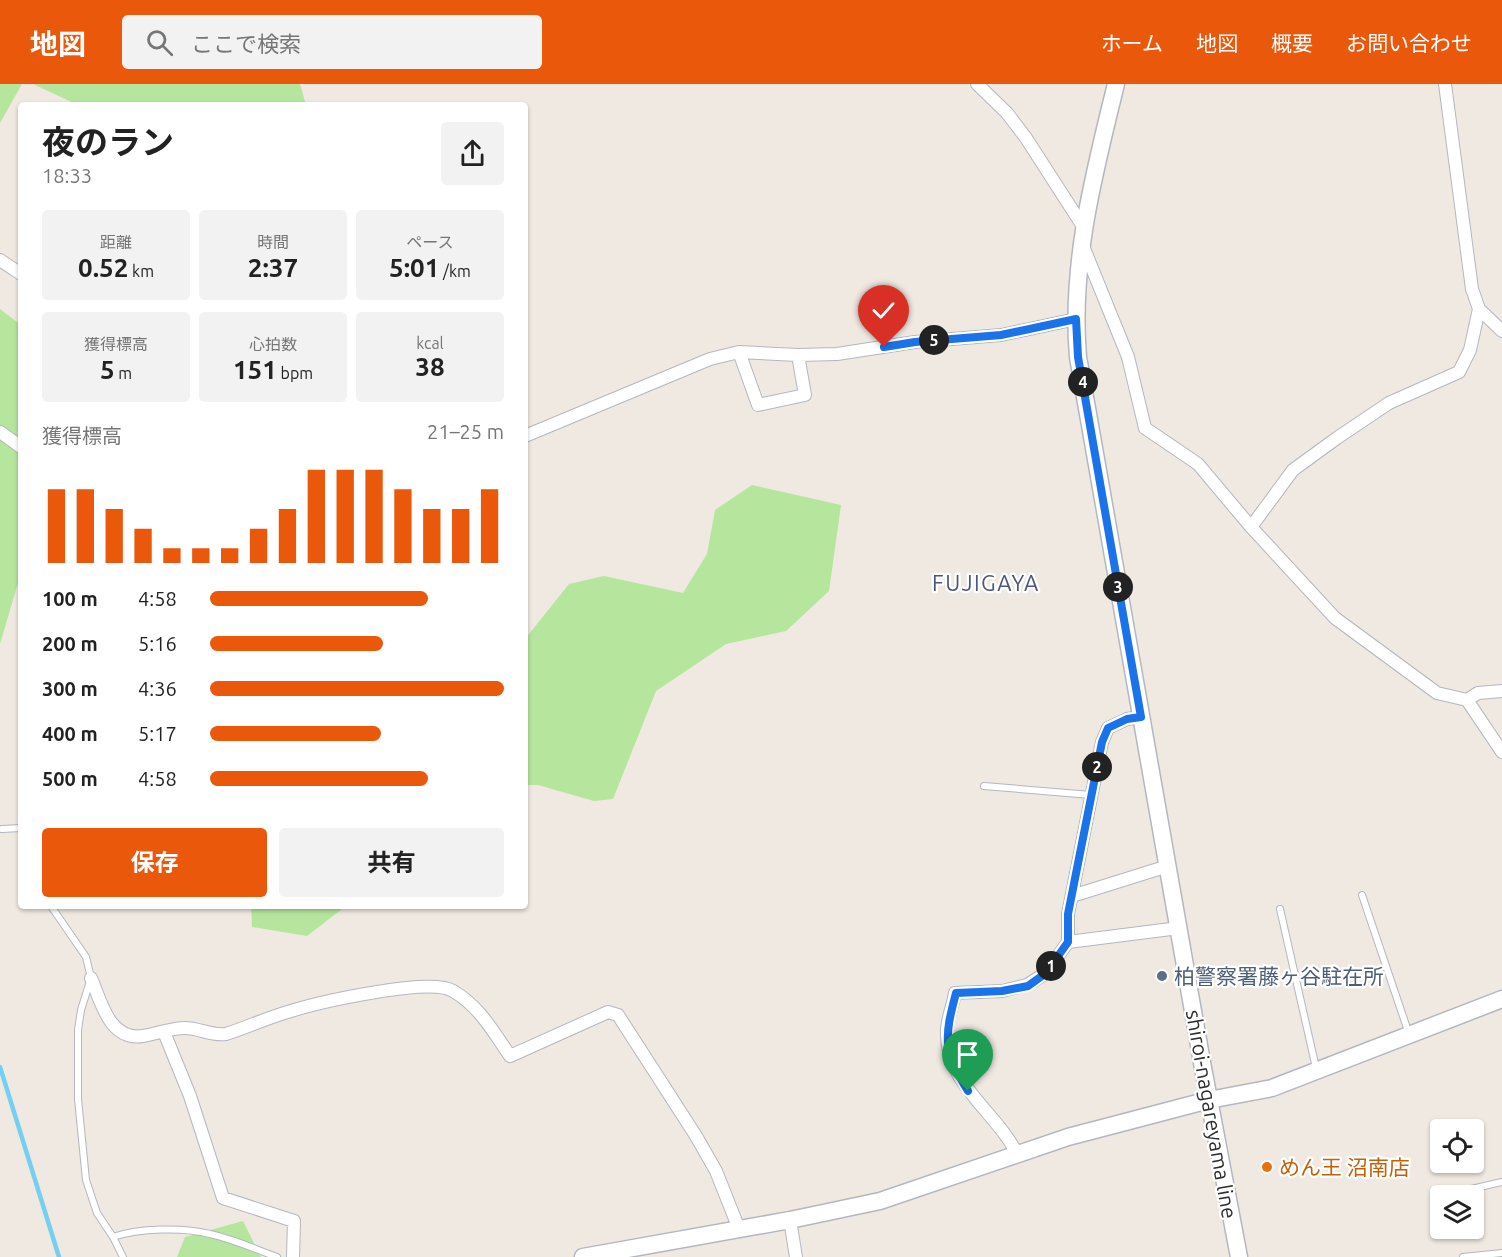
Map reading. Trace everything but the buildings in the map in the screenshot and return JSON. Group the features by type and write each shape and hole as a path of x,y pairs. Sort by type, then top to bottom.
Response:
{"main road":[{"name":"shiroi-nagareyama line","path":"1116,84 1095,169 1083,236 1076,319 1078,357 1209,1100 1239,1257"},
{"path":"583,1257 790,1220 880,1201 1068,1137 1209,1100 1272,1088 1502,999"}],"street":[{"path":"977,84 1007,113 1026,138 1083,236 1128,357 1145,428 1198,464 1251,527 1335,618 1437,693 1467,700 1502,752"},
{"path":"1445,84 1472,288 1479,309 1502,331"},
{"path":"0,260 18,272"},
{"path":"1251,527 1293,470 1389,403 1459,372 1470,350 1479,309"},
{"path":"528,435 710,359 739,352 837,354 915,342 1001,335 1076,319"},
{"path":"739,352 758,405 805,395 798,355"},
{"path":"0,432 18,445"},
{"path":"1467,700 1478,693 1502,691"},
{"path":"1017,1154 1011,1142 968,1091 954,1068 947,1028 953,1002 956,993 1002,991 1028,986 1046,973 1068,942 1068,914 1102,742 1108,728 1127,719 1141,717"},
{"path":"1072,896 1168,866"},
{"path":"1068,942 1179,928"},
{"path":"91,978 110,1023 121,1032 138,1036 185,1028 215,1036 328,1001 434,985 452,989 479,1010 510,1056 608,1012 618,1015 716,1171 739,1229"},
{"path":"164,1032 190,1096 223,1198 294,1221 293,1257"},
{"path":"790,1220 796,1257"}],"lane":[{"path":"984,786 1091,795"},
{"path":"2,829 18,828"},
{"path":"1362,895 1409,1035"},
{"path":"53,909 86,957 91,978 81,1010 78,1030 78,1099 86,1180 97,1213 123,1257"},
{"path":"1280,909 1317,1072"},
{"path":"1484,1186 1502,1182"},
{"path":"113,1237 128,1232 193,1231 211,1234 277,1257"},
{"path":"1463,1257 1502,1252"}],"green space":[{"path":"0,84 22,84 0,123"},
{"path":"33,84 300,84 305,102 72,102"},
{"path":"0,309 18,323 18,583 0,644"},
{"path":"752,485 841,505 829,591 786,631 726,644 656,691 613,799 594,801 538,785 528,785 528,635 569,584 604,576 683,593 707,554 715,510"},
{"path":"251,909 342,909 307,936 252,927"},
{"path":"243,1221 261,1257 177,1257 185,1237"}],"waterway":[{"path":"0,1067 59,1257"}],"place":[{"name":"柏警察署藤ヶ谷駐在所","path":"1162,976"},
{"name":"めん王 沼南店","path":"1267,1167"}],"district":[{"name":"FUJIGAYA","path":"986,582"}],"route":[{"path":"884,347 915,342 1001,335 1076,319 1078,357 1141,717 1127,719 1108,728 1102,742 1068,914 1068,942 1046,973 1028,986 1002,991 956,993 947,1028 948,1044 954,1068 968,1091"}]}
